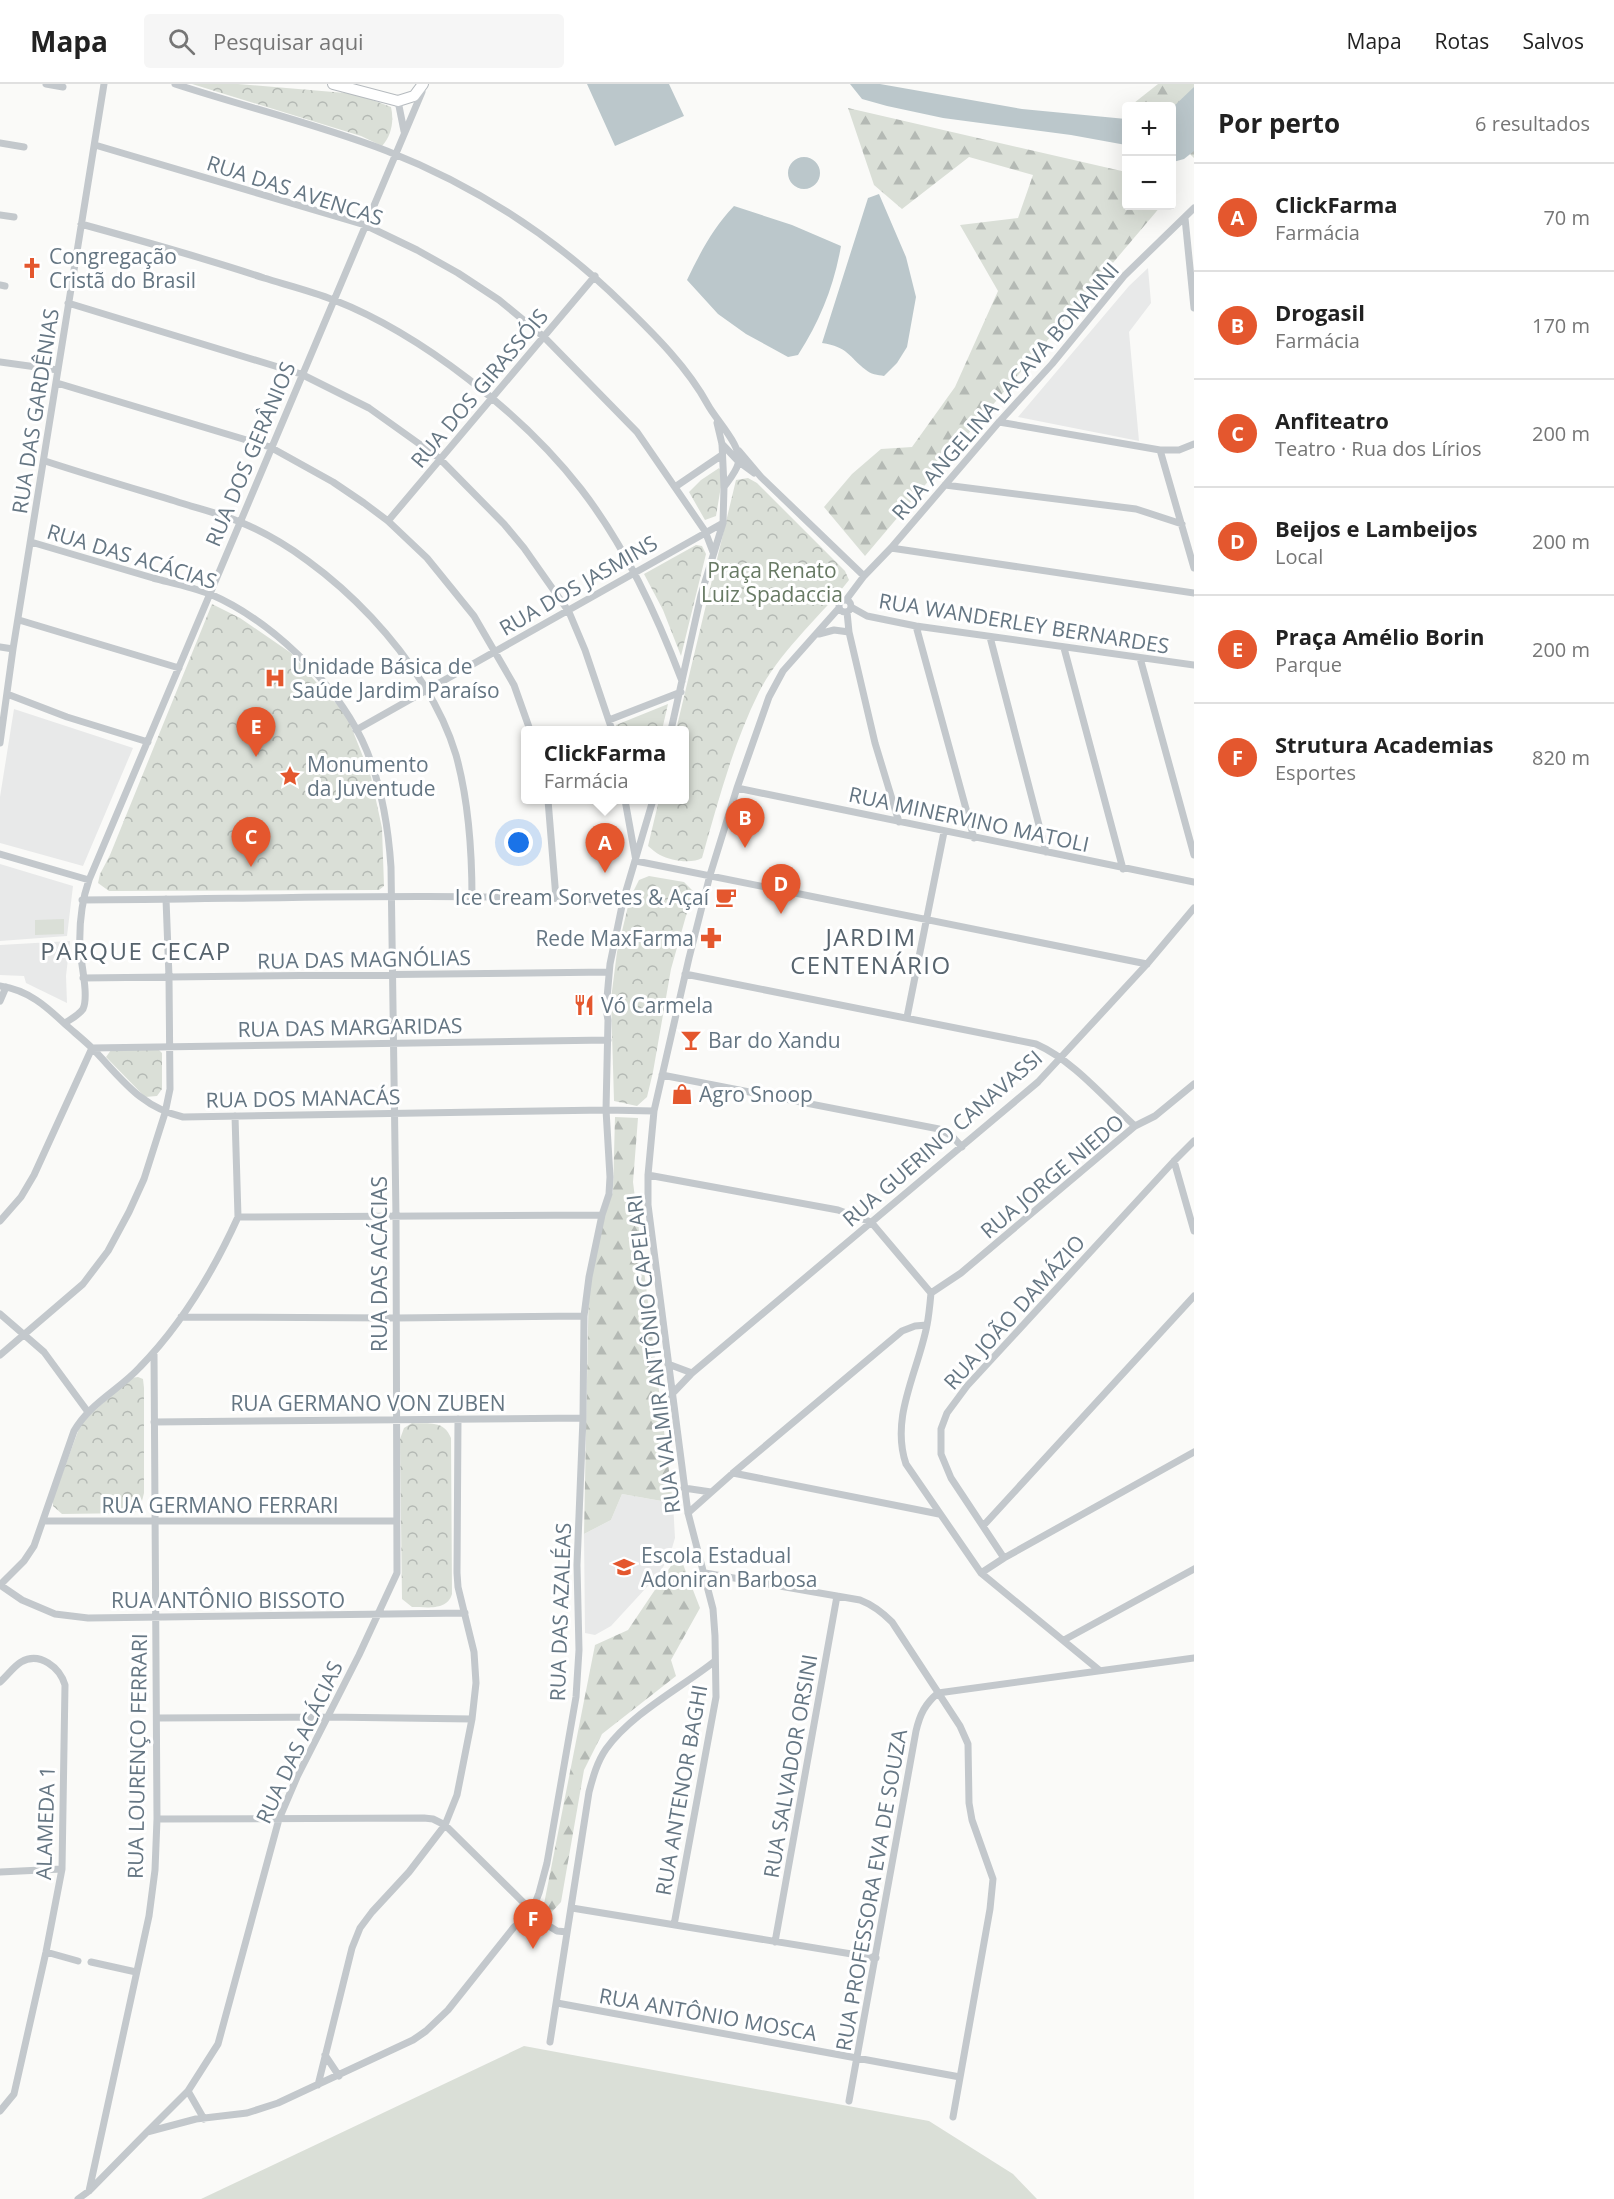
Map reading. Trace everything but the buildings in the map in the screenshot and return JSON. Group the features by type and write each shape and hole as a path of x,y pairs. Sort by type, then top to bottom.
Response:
{"main road":[{"path":"333,84 393,99 414,96 424,84"},
{"path":"378,84 393,99"}],"street":[{"path":"46,84 63,87"},
{"name":"RUA DAS GARDÊNIAS","path":"0,743 13,648 45,461 104,84"},
{"path":"175,84 324,129 396,155 453,180 518,218 595,276 642,323 697,384 717,420 761,477 864,576"},
{"name":"RUA DOS GERÂNIOS","path":"65,1023 83,1009 85,1001 80,948 82,900 89,880 424,84"},
{"name":"RUA DOS GERÂNIOS","path":"393,99 404,131"},
{"path":"0,143 24,147"},
{"name":"RUA DAS AVENCAS","path":"95,145 365,225 417,250 499,300 544,337 637,432 705,531 713,552"},
{"name":"RUA ANGELINA LACAVA BONANNI","path":"846,600 864,576 1052,364 1124,276 1194,208"},
{"path":"0,215 14,217"},
{"path":"1185,218 1194,308"},
{"path":"81,224 206,259 334,300 383,323 422,346 459,372 551,455 580,488 606,525 634,572 660,625 682,681"},
{"path":"1186,229 1194,225"},
{"name":"RUA DOS GIRASSÓIS","path":"388,521 595,276"},
{"path":"68,303 302,374 369,408 439,458 504,524 524,548 569,612 585,650 611,726"},
{"path":"0,362 58,370"},
{"path":"57,383 270,447 333,482 388,521 427,558 474,615 514,685 529,726"},
{"path":"672,726 701,595 723,523 723,455 717,420"},
{"path":"999,422 1160,450 1179,450 1194,444"},
{"path":"722,444 739,462 761,477"},
{"path":"724,487 739,462 738,450"},
{"path":"1160,450 1194,567"},
{"path":"675,487 723,455"},
{"path":"45,461 239,521 277,540 305,558 333,580 368,613 395,646 438,710 455,753 466,796 472,844 472,898"},
{"path":"945,485 1136,509 1182,524"},
{"name":"RUA DOS JASMINS","path":"356,730 569,612 705,531 723,523"},
{"name":"RUA DAS ACÁCIAS","path":"31,542 210,594 280,638 324,683 356,730 377,779 386,816 393,897 397,1574 297,1777 279,1819 218,2044 188,2091 147,2132"},
{"path":"891,548 1194,593"},
{"path":"846,600 849,602 849,632 875,742 899,822"},
{"name":"RUA VALMIR ANTÔNIO CAPELARI","path":"715,1661 712,1609 684,1488 648,1205 648,1175 654,1111 710,875 769,697 783,671 839,608 840,602 846,600"},
{"path":"839,608 841,611 849,610"},
{"name":"RUA WANDERLEY BERNARDES","path":"849,610 915,626 1194,665"},
{"path":"19,620 179,668"},
{"path":"915,626 974,838"},
{"path":"816,635 834,630 849,632"},
{"path":"990,637 1046,852"},
{"path":"0,646 13,648"},
{"path":"1064,648 1123,868"},
{"path":"1140,658 1194,855"},
{"path":"609,720 681,693"},
{"path":"7,694 68,717 148,742"},
{"name":"RUA MINERVINO MATOLI","path":"737,788 1194,882"},
{"path":"548,804 556,898"},
{"path":"626,804 636,861 1147,964"},
{"name":"RUA DAS AZALÉAS","path":"147,2132 188,2121 247,2113 278,2103 413,2040 448,2010 514,1927 532,1911 547,1863 576,1697 579,1650 577,1565 583,1418 584,1316 589,1277 602,1215 609,1194 610,1177 606,1110 608,1040 606,1009 609,972 623,901 652,804"},
{"path":"907,1017 944,832"},
{"path":"0,854 89,880"},
{"path":"82,900 393,897 556,898 623,901"},
{"path":"0,1355 83,1284 108,1251 144,1179 165,1113 170,1089 166,899"},
{"name":"RUA GUERINO CANAVASSI","path":"671,1395 692,1373 1038,1082 1147,964 1194,908"},
{"name":"RUA DAS MAGNÓLIAS","path":"83,978 609,972"},
{"path":"685,974 1036,1044 1060,1058 1135,1126"},
{"path":"0,1001 3,987"},
{"name":"RUA DOS MANACÁS","path":"3,987 33,996 46,1005 139,1097 165,1113 183,1117 654,1111"},
{"name":"RUA DAS MARGARIDAS","path":"92,1048 608,1040"},
{"path":"0,1221 21,1197 34,1175 92,1048"},
{"path":"662,1075 939,1129 952,1136 962,1147"},
{"name":"RUA JORGE NIEDO","path":"931,1293 961,1273 1135,1126 1155,1116 1194,1084"},
{"path":"0,1585 30,1554 74,1431 88,1412 139,1369 181,1317 207,1277 238,1217 235,1116"},
{"name":"RUA JOÃO DAMÁZIO","path":"1004,1558 951,1478 941,1454 941,1429 947,1413 967,1386 1194,1141"},
{"path":"1174,1161 1194,1231"},
{"path":"648,1175 838,1210 871,1222 931,1293 927,1325 900,1424 902,1452 906,1464 981,1573 1099,1670"},
{"path":"238,1217 602,1215"},
{"path":"983,1526 1194,1296"},
{"path":"0,1314 44,1352 88,1412"},
{"path":"181,1317 584,1316"},
{"path":"688,1513 902,1331 915,1326 927,1325"},
{"name":"RUA LOURENÇO FERRARI","path":"89,2191 149,1916 155,1870 157,1718 154,1352"},
{"path":"668,1364 692,1373"},
{"name":"RUA GERMANO VON ZUBEN","path":"154,1422 583,1418"},
{"path":"318,2085 352,1948 360,1928 416,1864 446,1825 457,1795 472,1719 476,1683 475,1662 457,1573 458,1419"},
{"path":"981,1573 1194,1452"},
{"path":"733,1473 939,1514"},
{"path":"684,1488 711,1492"},
{"name":"RUA GERMANO FERRARI","path":"43,1521 397,1521"},
{"path":"1064,1640 1194,1569"},
{"path":"705,1573 860,1600 882,1611 892,1622 960,1726 968,1744 969,1803 972,1820 993,1879 990,1909 953,2117"},
{"name":"RUA ANTÔNIO BISSOTO","path":"0,1585 22,1600 54,1614 88,1618 378,1616 465,1613"},
{"name":"RUA SALVADOR ORSINI","path":"775,1942 837,1596"},
{"path":"938,1693 1194,1658"},
{"name":"ALAMEDA 1","path":"0,1682 18,1664 29,1659 47,1662 62,1673 65,1685 62,1869 14,2094 0,2111"},
{"path":"550,2042 589,1792 601,1757 630,1724 715,1661"},
{"name":"RUA ANTENOR BAGHI","path":"674,1925 716,1697 715,1661"},
{"name":"RUA PROFESSORA EVA DE SOUZA","path":"849,2100 916,1731 927,1702 938,1693"},
{"path":"157,1718 472,1719"},
{"path":"157,1819 433,1819 446,1825 549,1926 557,1931 567,1932"},
{"path":"0,1872 62,1869"},
{"path":"572,1908 876,1958"},
{"path":"46,1952 78,1961"},
{"path":"91,1962 136,1972"},
{"name":"RUA ANTÔNIO MOSCA","path":"557,2003 960,2077"},
{"path":"325,2055 339,2076"},
{"path":"188,2091 204,2119"},
{"path":"78,2199 89,2191 147,2132"}],"shaded area":[{"path":"587,84 669,84 684,116 615,146"},
{"path":"850,84 880,84 1022,109 1122,119 1122,144 943,118 862,99"},
{"path":"1194,87 1194,151 1184,159 1176,161 1176,156 1176,104"},
{"path":"804,157 816,161 820,173 816,185 804,189 792,185 788,173 792,161"},
{"path":"879,194 906,257 916,297 907,347 897,363 884,376 868,371 843,350 822,343 868,198"},
{"path":"734,206 792,225 841,246 825,303 798,355 788,357 746,334 718,314 687,280 708,241"},
{"path":"1148,268 1151,303 1129,332 1139,441 1018,417 1129,286"},
{"path":"14,709 133,748 83,866 0,843 0,797"},
{"path":"0,864 73,886 67,936 0,941"},
{"path":"70,941 66,976 67,1003 26,983 24,976 0,975 0,945"},
{"name":"Escola Estadual Adoniran Barbosa","path":"622,1494 673,1503 675,1538 669,1558 657,1576 611,1626 595,1635 585,1633 584,1534 611,1520"}],"green space":[{"path":"192,84 238,84 357,94 391,107 391,127 382,146 361,136"},
{"path":"1158,84 1194,84 1194,158 1176,141 1176,102 1135,102"},
{"path":"848,108 1122,171 1122,210 1158,210 865,556 824,507 852,474 881,449 912,447 955,387 998,291 960,225 1018,218 1033,175 969,157 902,209 874,185"},
{"path":"719,468 723,474 716,516 705,520 689,492 701,480"},
{"name":"Praça Renato Luiz Spadaccia","path":"748,478 757,483 845,571 849,580 789,648 759,692 734,753 702,858 693,861 675,860 660,855 648,846 658,804 689,804 689,726 677,726 736,480"},
{"path":"696,545 702,546 706,554 681,656 663,610 644,574"},
{"path":"212,604 240,618 291,653 329,697 345,711 371,777 382,828 384,886 379,890 109,891 98,883"},
{"path":"668,704 663,726 616,725"},
{"path":"649,876 684,882 693,891 671,969 647,1097 637,1106 614,1101 611,999 617,952 630,898 639,880"},
{"path":"64,919 64,934 35,935 35,920"},
{"path":"111,1050 159,1050 162,1053 162,1089 157,1096 145,1097 106,1057"},
{"path":"615,1117 638,1118 633,1182 673,1503 622,1494 611,1520 584,1534 589,1277 603,1216 613,1192"},
{"path":"131,1378 143,1379 144,1388 144,1493 140,1509 133,1513 62,1514 53,1506 53,1499 81,1423"},
{"path":"412,1423 430,1423 440,1426 448,1432 451,1438 452,1594 446,1603 436,1607 412,1607 402,1599 400,1439 404,1428"},
{"path":"679,1554 700,1608 671,1660 676,1676 602,1734 584,1770 561,1902 549,1915 544,1904 595,1645 628,1630"},
{"path":"524,2046 929,2121 1013,2174 1037,2199 201,2199"}],"place":[{"name":"Congregação Cristã do Brasil","path":"32,268"},
{"name":"Unidade Básica de Saúde Jardim Paraíso","path":"275,678"},
{"name":"Praça Amélio Borin","path":"256,757"},
{"name":"Monumento da Juventude","path":"290,776"},
{"name":"Drogasil","path":"745,848"},
{"name":"Anfiteatro","path":"251,867"},
{"name":"ClickFarma","path":"605,873"},
{"name":"Ice Cream Sorvetes & Açaí","path":"726,897"},
{"name":"Beijos e Lambeijos","path":"781,914"},
{"name":"Rede MaxFarma","path":"711,938"},
{"name":"Vó Carmela","path":"584,1005"},
{"name":"Bar do Xandu","path":"691,1040"},
{"name":"Agro Snoop","path":"682,1094"},
{"name":"Escola Estadual Adoniran Barbosa","path":"624,1567"},
{"name":"Strutura Academias","path":"533,1949"}],"district":[{"name":"PARQUE CECAP","path":"136,950"},
{"name":"JARDIM CENTENÁRIO","path":"871,950"}]}
